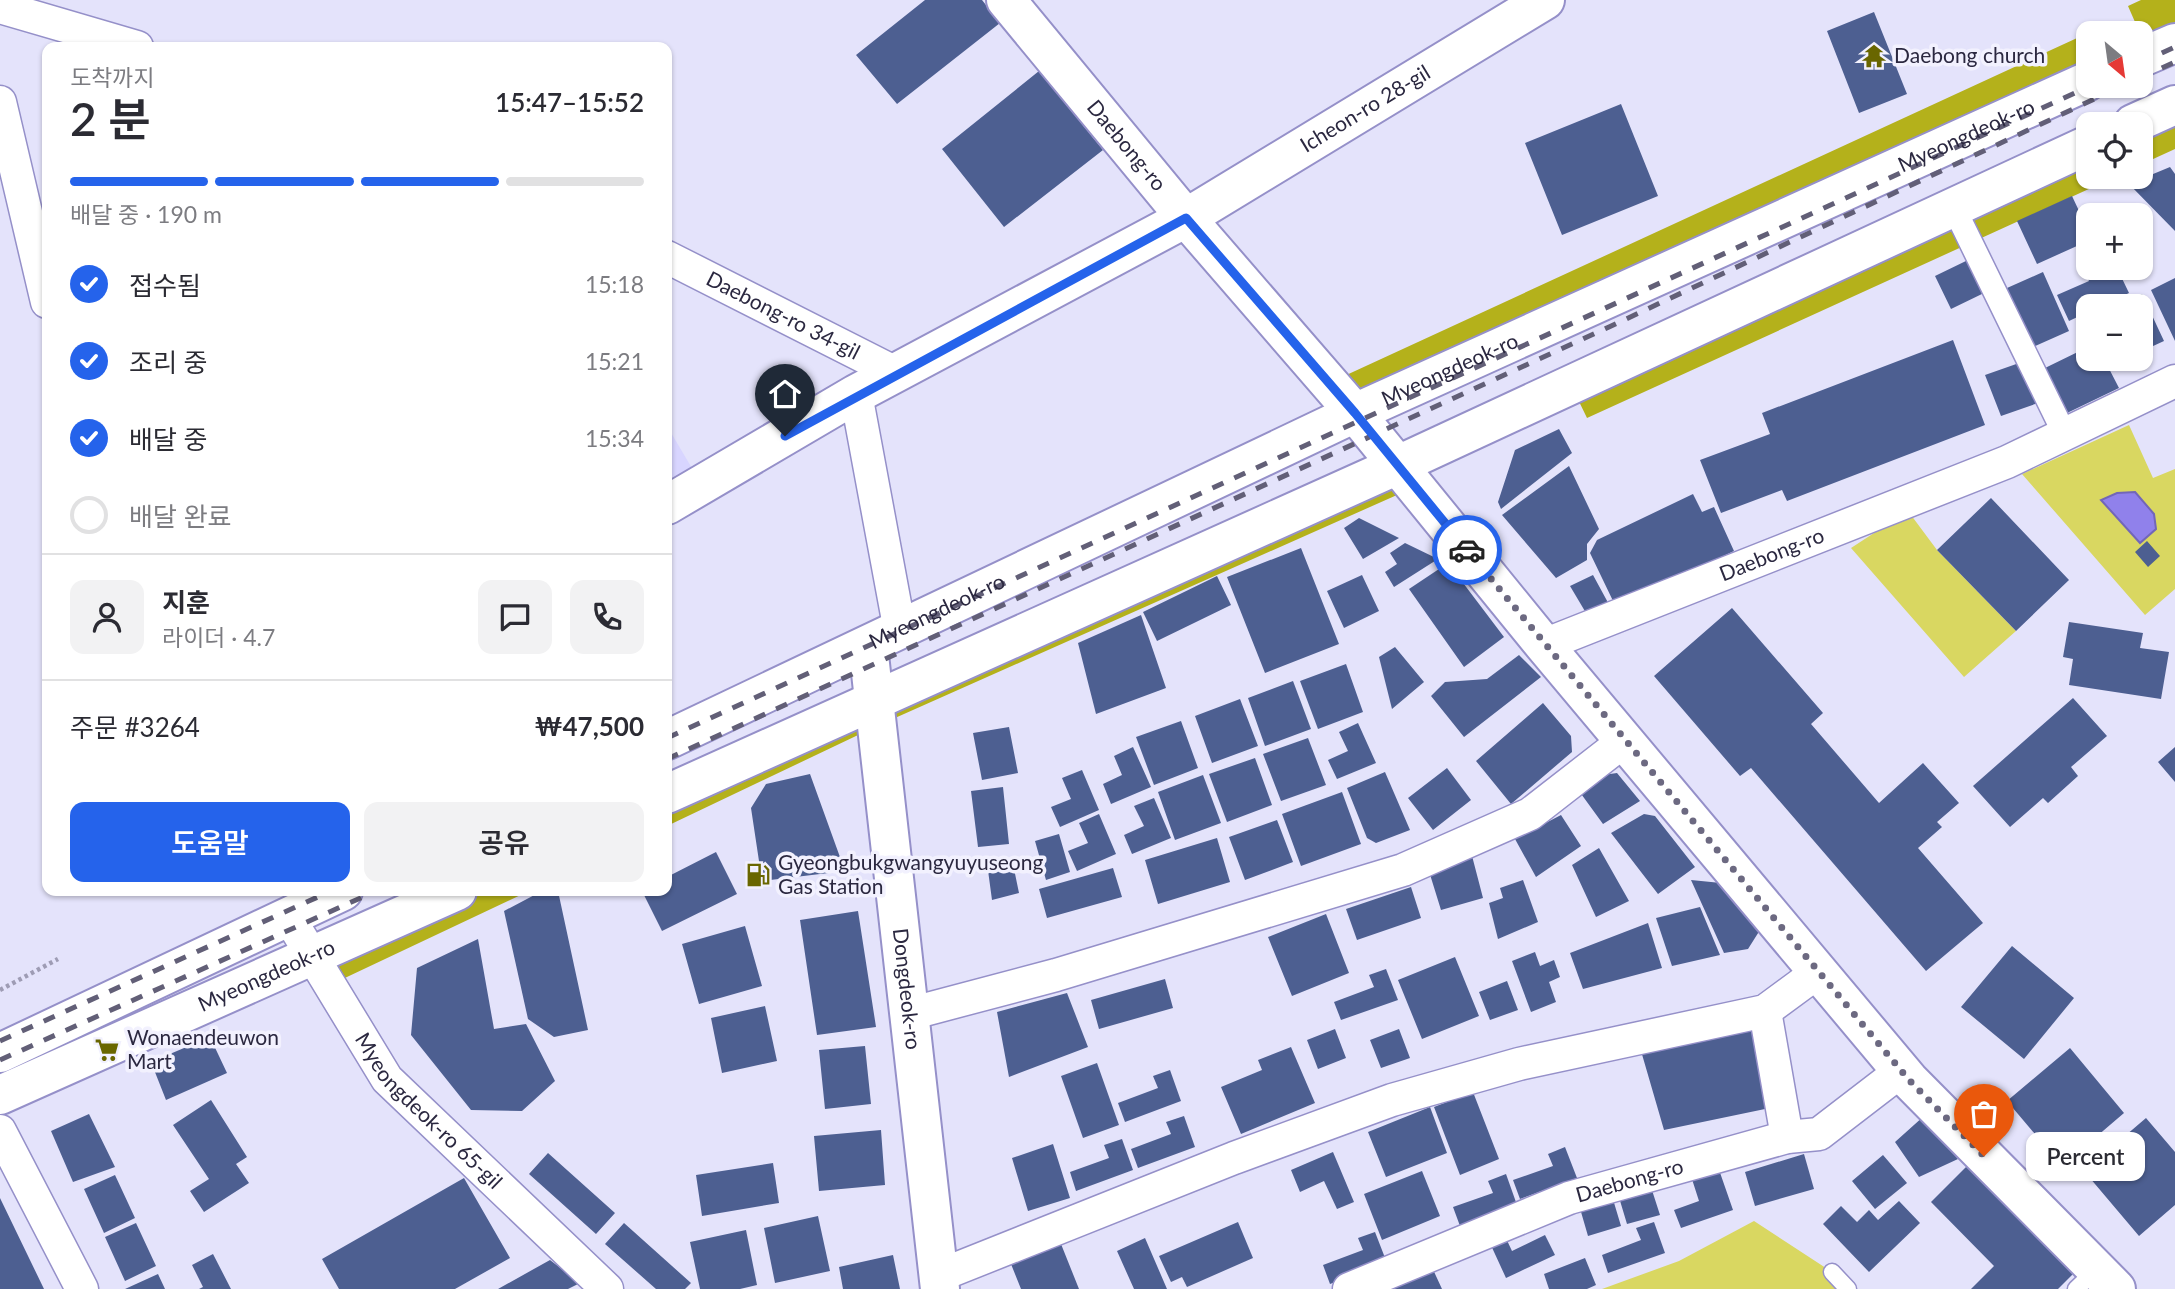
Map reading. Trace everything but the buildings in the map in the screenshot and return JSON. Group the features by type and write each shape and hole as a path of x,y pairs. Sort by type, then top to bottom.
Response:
{"main road":[{"name":"Daebong-ro","path":"1006,0 1186,218 1355,413 1544,645 1901,1070 2096,1282"},
{"name":"Icheon-ro 28-gil","path":"672,502 856,394 898,374 1186,218 1545,0"},
{"path":"2153,52 2175,43"},
{"name":"Myeongdeok-ro","path":"672,738 1355,413 2076,87"},
{"path":"2153,115 2175,105"},
{"path":"672,792 1398,465 2076,151"},
{"name":"Dongdeok-ro","path":"884,638 874,699 939,1283"},
{"name":"Myeongdeok-ro","path":"0,1053 332,896"},
{"name":"Myeongdeok-ro","path":"0,1095 446,896"}],"street":[{"path":"0,7 120,42"},
{"path":"0,103 42,281"},
{"path":"1954,208 2065,435"},
{"name":"Daebong-ro 34-gil","path":"672,260 898,374"},
{"name":"Daebong-ro","path":"1544,645 1999,466 2175,381"},
{"path":"856,394 884,638"},
{"path":"909,1014 1056,975 1403,870 1530,814 1624,741"},
{"name":"Myeongdeok-ro 65-gil","path":"289,916 387,1079 595,1286"},
{"path":"939,1283 1247,1153 1392,1100 1519,1063 1765,1011 1818,972"},
{"path":"1765,1011 1787,1137"},
{"name":"Daebong-ro","path":"1349,1289 1569,1198 1787,1137 1819,1134 1901,1070"},
{"path":"0,1131 82,1289"}],"lane":[{"path":"1832,1272 1848,1289"}],"path":[{"path":"0,990 58,959"}],"shaded area":[{"path":"2141,0 2175,0 2175,43 2153,52 2153,21 2135,21 2128,6"},
{"path":"2076,39 2076,87 1355,413 1329,383"},
{"path":"2175,105 2175,149 2153,159 2153,117"},
{"path":"2076,151 2076,189 2089,189 1587,418 1571,385"},
{"path":"2129,425 2153,478 2175,469 2175,589 2145,615 2022,474"},
{"path":"672,434 696,475 672,489"},
{"path":"1398,465 1415,487 877,726 672,824 672,792"},
{"path":"2135,492 2154,514 2156,529 2140,543 2101,500 2117,493"},
{"path":"1908,511 1937,550 2016,631 1964,677 1851,548"},
{"path":"446,896 518,896 330,985 313,957"},
{"path":"1754,1221 1832,1272 1848,1289 1602,1289 1679,1261"}],"railway":[{"path":"2153,57 2175,47"},
{"path":"2153,72 2175,62"},
{"path":"672,736 2076,92"},
{"path":"672,757 1609,327 2096,98"},
{"path":"0,1041 320,896"},
{"path":"0,1060 365,896"}],"way so far":[{"path":"1467,550 1909,1080 1984,1156"}],"place":[{"name":"Daebong church","path":"1874,56"},
{"name":"Gyeongbukgwangyuyuseong Gas Station","path":"758,875"},
{"name":"Wonaendeuwon Mart","path":"107,1050"},
{"name":"Percent","path":"1984,1156"}],"route":[{"path":"785,436 856,394 898,374 1186,218 1355,413 1467,550"}]}
